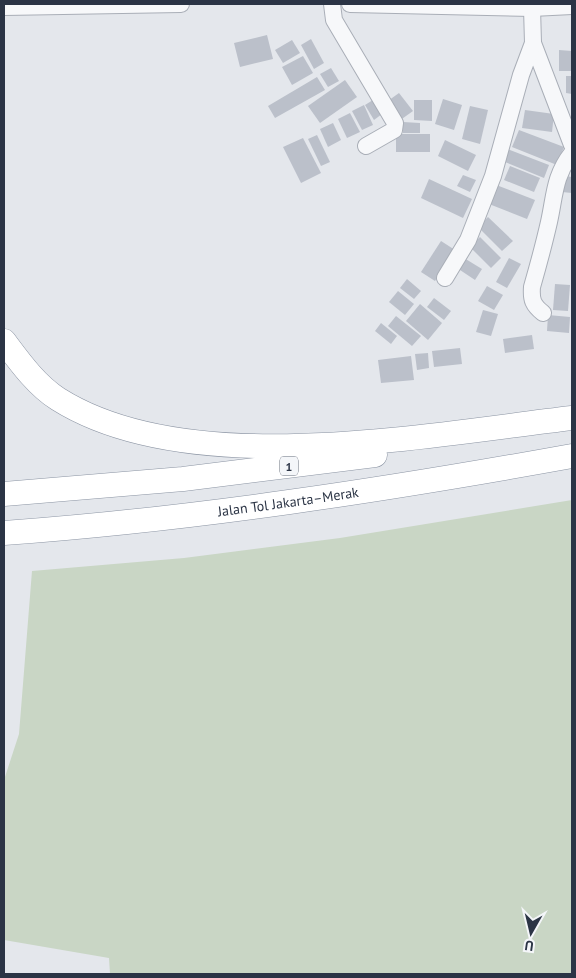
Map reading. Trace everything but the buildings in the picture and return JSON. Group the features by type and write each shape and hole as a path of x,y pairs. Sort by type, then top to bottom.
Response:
{"highway":[{"path":"4,341 27,370 56,398 98,421 144,434 194,442 238,446 353,442 572,420"},
{"name":"1","path":"4,494 173,480 337,461 572,420"},
{"name":"Jalan Tol Jakarta–Merak","path":"4,533 102,526 284,504 572,456"},
{"path":"4,539 102,526"}],"street":[{"path":"4,7 181,4"},
{"path":"332,4 334,20 395,123 394,130 366,146"},
{"path":"350,4 532,8 572,6"},
{"path":"532,8 533,43 572,145"},
{"path":"445,278 468,240 493,176 521,75 533,43"},
{"path":"543,313 534,305 531,297 532,287 549,221 556,180 563,165 572,153"}],"green space":[{"path":"572,500 572,974 110,974 109,958 4,940 4,780 19,734 32,571 184,558 340,538"}]}
